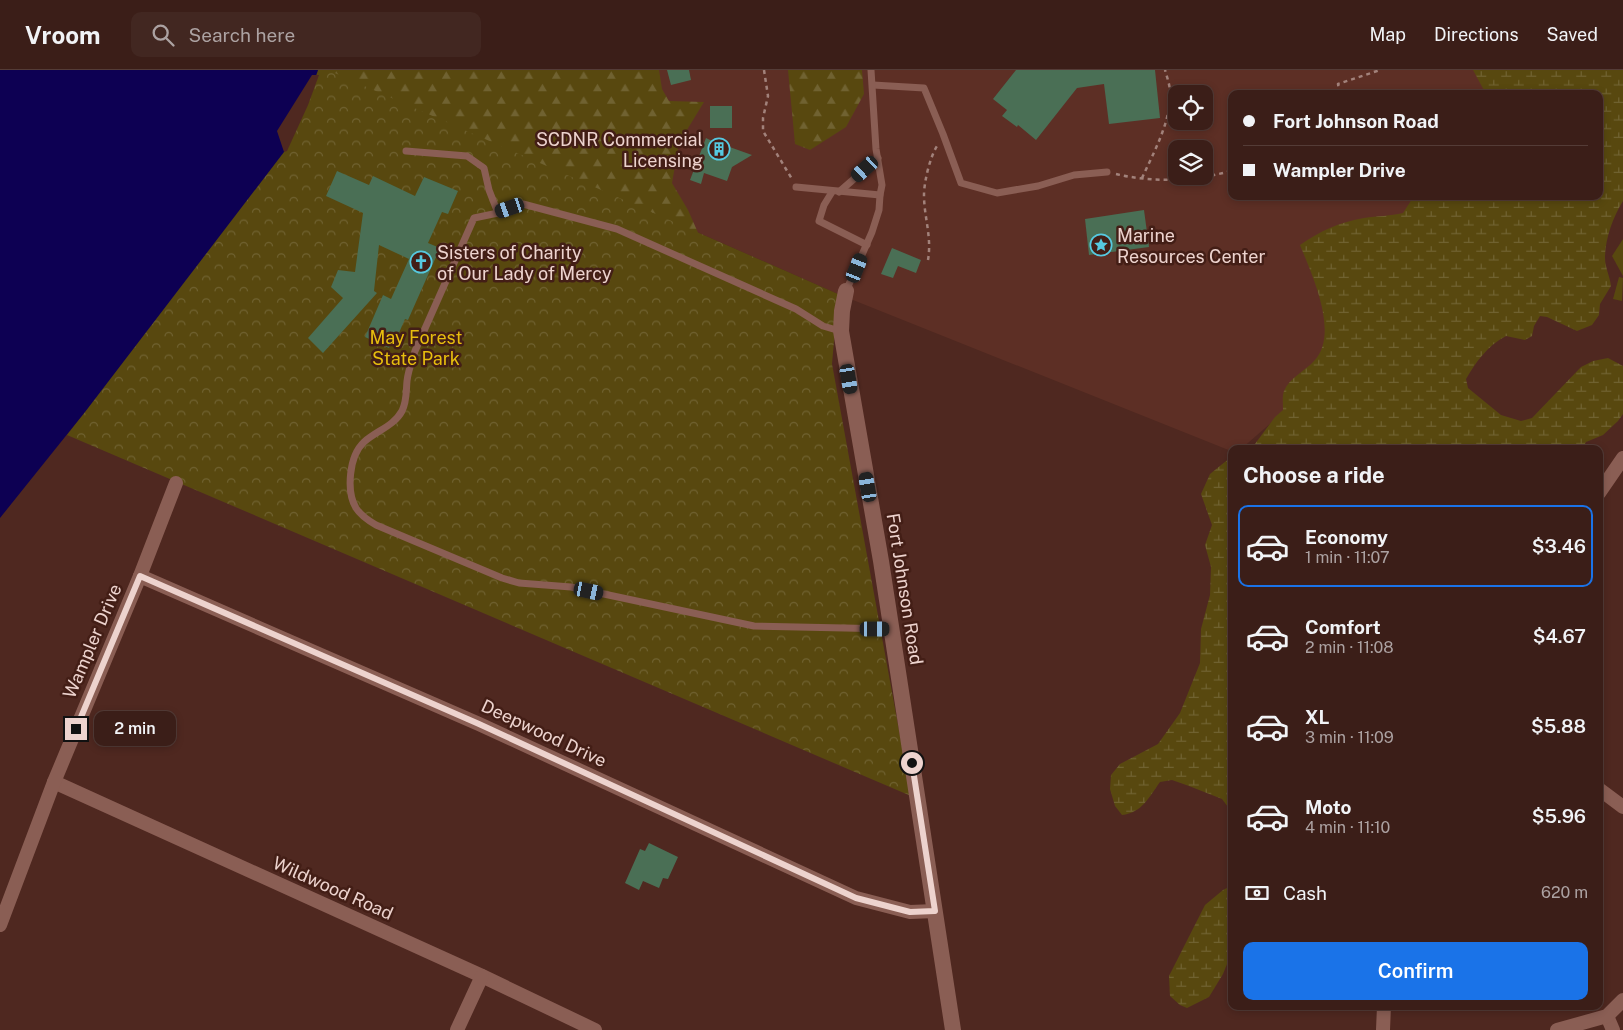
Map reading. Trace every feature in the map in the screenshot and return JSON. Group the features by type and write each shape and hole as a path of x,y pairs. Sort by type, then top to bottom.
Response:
{"street":[{"name":"Fort Johnson Road","path":"846,291 841,331 892,629 952,1030"},
{"path":"1603,487 1623,458"},
{"name":"Wampler Drive","path":"0,925 54,782 140,576 176,483"},
{"name":"Deepwood Drive","path":"140,576 479,724 856,898 910,912 935,911"},
{"name":"Wildwood Road","path":"54,782 482,976 595,1030"},
{"path":"1603,792 1623,807"},
{"path":"457,1030 482,976"},
{"path":"1557,1030 1607,1016 1623,1000"},
{"path":"1383,1030 1384,1010"},
{"path":"1607,1016 1613,1030"}],"lane":[{"name":"Fort Johnson Road","path":"846,291 867,245 879,210 882,185 871,70"},
{"path":"873,85 924,88 944,134 961,183 997,193 1038,186 1074,176 1108,172"},
{"path":"406,151 467,156 473,160 484,168 489,190 498,213"},
{"path":"867,245 819,221 824,206 836,192 878,158"},
{"path":"796,187 880,195"},
{"path":"841,331 823,326 796,309 617,229 523,204 498,213 474,218 415,351 403,409 398,418 364,442 354,458 350,483 351,492 353,501 361,514 369,521 483,571 520,582 571,587 754,626 892,629"}],"path":[{"path":"764,70 768,96 763,118 763,131 796,187"},
{"path":"1142,178 1164,128 1169,106 1170,92 1165,70"},
{"path":"1339,90 1338,84 1380,70"},
{"path":"928,260 929,234 924,194 934,151 944,134"},
{"path":"1108,172 1142,178 1176,180 1228,172"}],"shaded area":[{"path":"0,70 318,70 306,104 284,152 85,412 0,518"},
{"name":"Marine Resources Center","path":"328,70 1591,70 1598,90 1228,90 1228,200 1527,200 1246,445 1228,445 1228,450 838,294"}],"green space":[{"name":"May Forest State Park","path":"318,70 328,70 838,294 832,364 911,796 67,435 283,152 306,104"},
{"path":"325,70 659,70 662,89 669,101 704,102 679,143 672,183 688,210 703,244"},
{"path":"788,70 862,70 864,94 846,127 810,150 795,144"},
{"path":"1473,70 1623,70 1623,201 1613,221 1606,243 1605,261 1611,286 1600,304 1599,315 1592,325 1577,331 1547,317 1540,316 1534,326 1532,336 1525,340 1506,336 1499,340 1483,355 1466,379 1468,388 1501,415 1521,421 1532,418 1581,367 1593,361 1608,358 1623,366 1623,414 1603,435 1586,442 1584,445 1254,445 1275,417 1283,410 1283,395 1286,386 1314,361 1321,349 1324,336 1324,320 1317,288 1300,245 1323,231 1347,222 1403,213 1411,200 1603,200 1603,90 1484,90"},
{"path":"1623,239 1623,276 1612,256"},
{"path":"1619,277 1623,278 1622,301 1613,299"},
{"path":"1228,459 1228,807 1222,799 1172,780 1160,782 1140,808 1129,814 1122,815 1115,806 1110,789 1111,775 1120,764 1158,744 1180,713 1200,663 1201,629 1210,595 1211,567 1205,545 1212,525 1201,494 1210,474"},
{"path":"1228,888 1228,962 1209,997 1187,1008 1180,1005 1170,996 1169,976 1205,905"}],"pier":[{"path":"312,75 319,75 308,105 287,151 284,152 277,131"}],"building":[{"path":"667,70 689,70 691,80 671,85"},
{"path":"1016,70 1155,70 1160,118 1109,124 1104,84 1077,88 1036,140 1018,125 1017,127 1002,116 1007,110 993,99"},
{"path":"710,106 732,106 732,128 710,128"},
{"name":"SCDNR Commercial Licensing","path":"706,138 752,155 732,167 727,181 704,173 701,184 690,180"},
{"name":"Sisters of Charity of Our Lady of Mercy","path":"337,171 369,185 373,176 415,196 424,177 458,191 448,214 442,212 428,243 440,248 408,320 405,319 395,342 392,341 389,348 365,337 383,295 391,299 409,259 379,245 374,291 377,293 323,353 308,338 343,298 331,287 338,270 355,272 363,213 326,196"},
{"path":"1144,210 1149,247 1089,255 1085,219"},
{"path":"892,248 921,260 916,273 898,266 893,278 881,274"},
{"path":"649,843 678,857 668,879 663,878 659,888 643,881 639,890 625,883 640,849 645,851"}],"place":[{"name":"SCDNR Commercial Licensing","path":"719,149"},
{"name":"Marine Resources Center","path":"1101,245"},
{"name":"Sisters of Charity of Our Lady of Mercy","path":"421,262"}],"route":[{"path":"76,729 140,576 479,724 856,898 910,912 935,911 912,763"}]}
